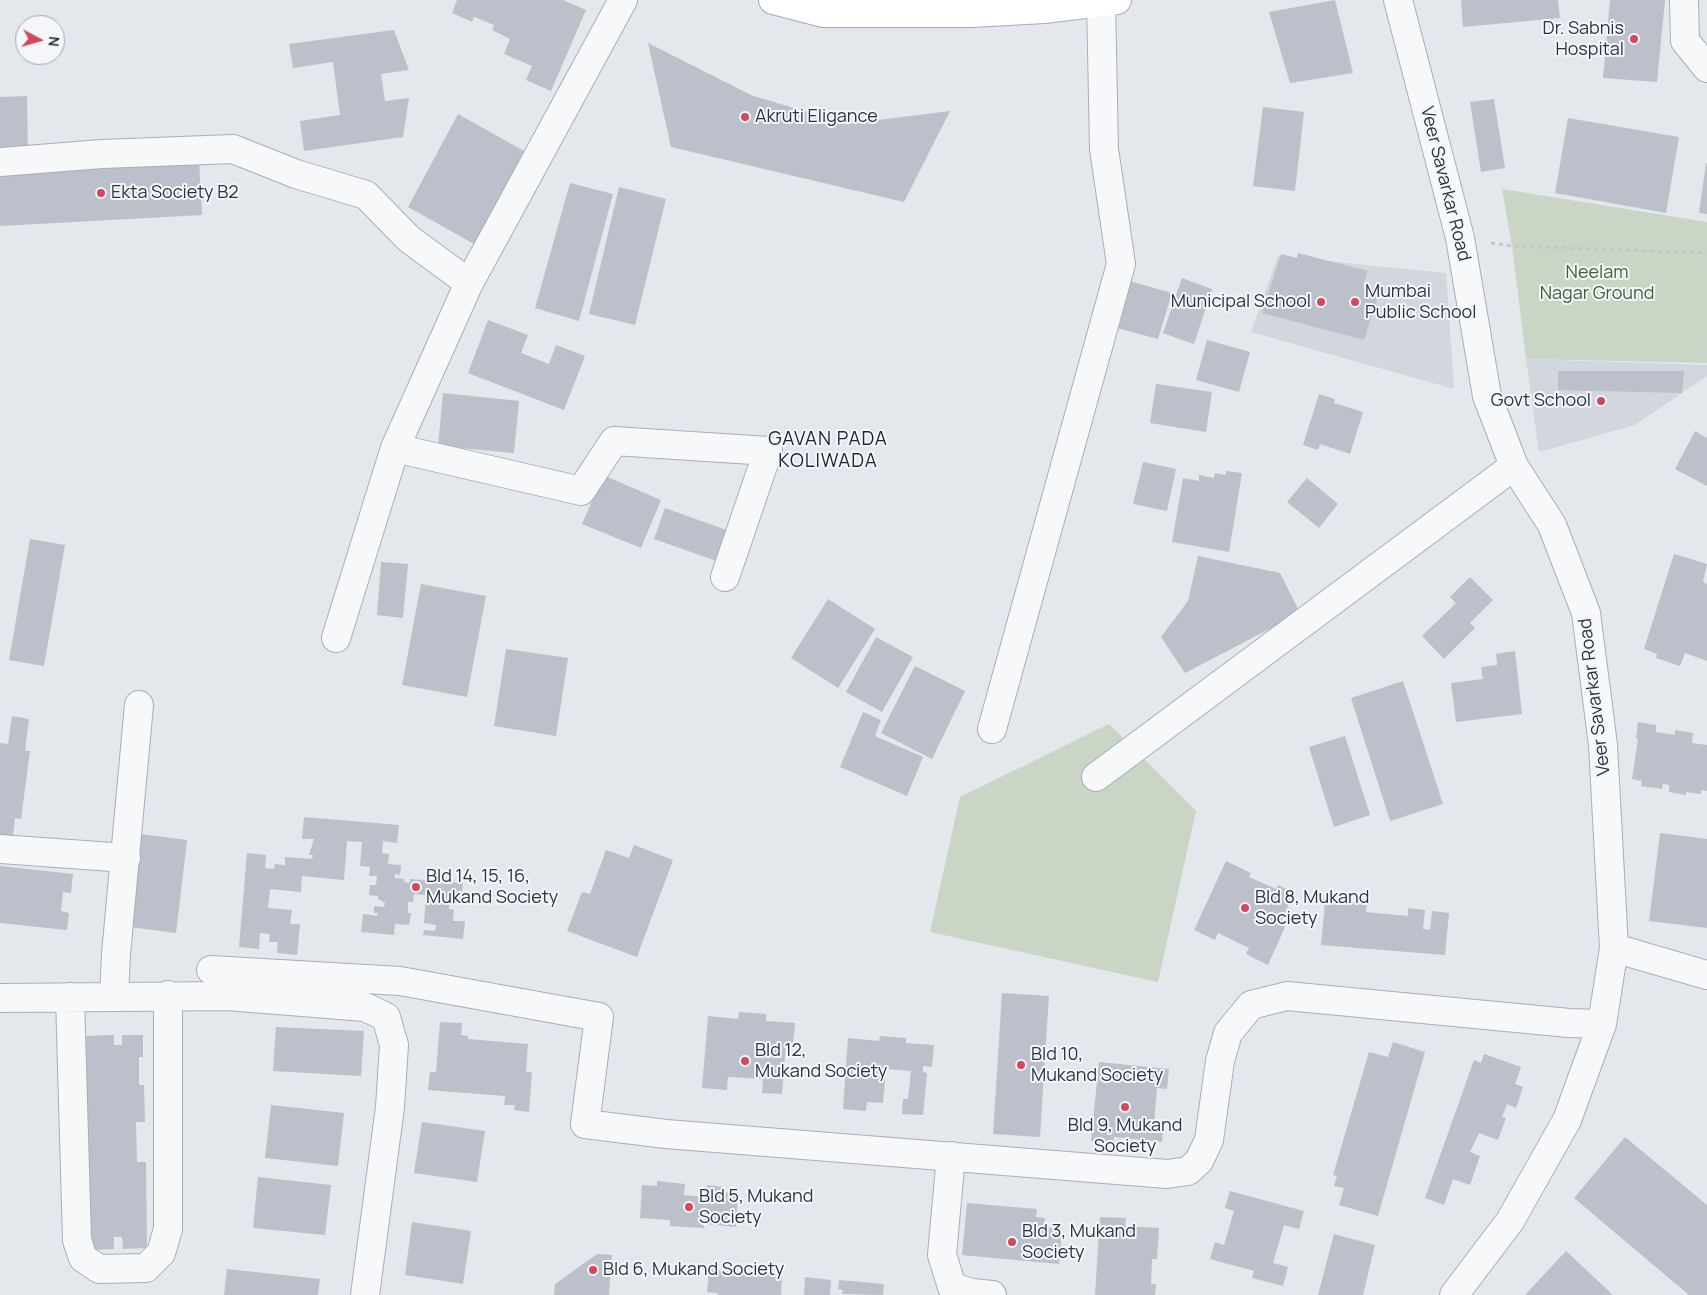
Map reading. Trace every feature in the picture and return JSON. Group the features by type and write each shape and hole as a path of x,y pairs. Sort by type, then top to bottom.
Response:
{"main road":[{"path":"773,0 823,14 972,13 1044,5 1107,1"}],"street":[{"path":"336,638 396,448 469,284 623,0"},
{"name":"Veer Savarkar Road","path":"1398,0 1460,238 1487,396 1514,466 1552,525 1586,613 1603,745 1614,948 1602,1024 1567,1120 1510,1221 1454,1295"},
{"path":"1684,0 1685,41 1707,68"},
{"path":"992,729 1121,264 1104,149 1107,1"},
{"path":"0,162 102,154 233,149 296,174 366,195 409,239 469,284"},
{"path":"396,448 581,491 614,441 768,451 725,577"},
{"path":"1096,776 1514,466"},
{"path":"114,997 116,954 139,705"},
{"path":"0,849 126,858"},
{"path":"1614,948 1707,975"},
{"path":"212,970 400,981 599,1017 585,1124 666,1134 1167,1174 1188,1171 1199,1161 1208,1140 1220,1061 1228,1032 1251,1005 1287,996 1559,1022 1602,1024"},
{"path":"70,997 77,1240 83,1258 99,1269 146,1268 161,1253 168,1229 168,996"},
{"path":"0,998 226,996 365,1007 386,1017 394,1045 375,1295"},
{"path":"951,1156 942,1255 952,1286 972,1293 992,1295"}],"path":[{"path":"1460,238 1512,246 1707,253"}],"shaded area":[{"name":"Mumbai Public School","path":"1278,256 1446,273 1454,389 1251,332"},
{"name":"Govt School","path":"1526,359 1707,365 1707,376 1635,425 1539,452"}],"green space":[{"name":"Neelam Nagar Ground","path":"1502,189 1707,222 1707,363 1526,359 1512,246"},
{"path":"1109,724 1196,811 1158,982 930,932 960,797"}],"building":[{"path":"457,0 563,0 586,10 551,91 526,80 532,66 504,54 510,39 492,30 494,25 474,17 472,22 452,13"},
{"path":"1335,0 1353,73 1290,83 1269,12"},
{"path":"1461,0 1558,0 1560,18 1463,27"},
{"name":"Dr. Sabnis Hospital","path":"1610,0 1665,0 1657,82 1603,78"},
{"path":"394,30 409,70 381,74 385,101 409,98 403,137 304,151 300,121 340,115 333,62 293,68 289,44"},
{"name":"Akruti Eligance","path":"648,43 751,95 846,124 950,111 904,202 671,147"},
{"path":"27,96 28,153 0,154 0,97"},
{"path":"1494,99 1505,168 1481,172 1470,102"},
{"path":"1263,107 1304,112 1295,191 1253,186"},
{"path":"458,114 524,151 474,244 408,207"},
{"path":"1568,118 1679,137 1666,213 1555,193"},
{"name":"Ekta Society B2","path":"199,160 202,215 0,226 0,171"},
{"path":"1707,163 1707,214 1699,213"},
{"path":"570,183 613,194 579,321 535,308"},
{"path":"619,187 666,199 635,325 589,314"},
{"name":"Municipal School","path":"1298,253 1368,271 1363,285 1380,290 1364,340 1262,313 1281,254 1297,258"},
{"path":"1182,278 1212,289 1194,344 1163,333"},
{"path":"1122,279 1172,293 1158,339 1113,327"},
{"path":"488,320 528,335 521,353 549,364 556,345 585,356 564,410 468,373"},
{"path":"1207,340 1250,352 1239,392 1196,380"},
{"path":"1558,371 1684,371 1682,393 1558,390"},
{"path":"1156,384 1212,392 1206,432 1150,423"},
{"path":"443,393 519,401 514,453 438,446"},
{"path":"1319,394 1335,399 1334,403 1363,412 1350,454 1320,444 1318,450 1303,445"},
{"path":"1695,431 1707,438 1707,486 1675,469"},
{"path":"1143,462 1176,469 1167,511 1133,504"},
{"path":"1226,471 1242,473 1229,552 1172,542 1183,478 1199,481 1199,475 1214,478 1215,473 1226,475"},
{"path":"603,475 661,500 641,548 582,524"},
{"path":"1307,478 1338,504 1319,528 1287,502"},
{"path":"665,508 735,533 725,564 654,539"},
{"path":"30,539 65,545 44,666 9,660"},
{"path":"1674,554 1707,564 1703,582 1707,584 1707,661 1685,653 1680,666 1656,658 1657,654 1644,649"},
{"path":"1198,556 1280,573 1300,613 1185,673 1161,637 1188,601"},
{"path":"381,562 408,564 403,618 377,615"},
{"path":"1470,577 1493,600 1470,623 1475,628 1444,659 1422,636 1456,603 1450,597"},
{"path":"421,584 486,596 467,697 402,685"},
{"path":"828,599 875,629 838,688 791,658"},
{"path":"876,637 913,657 882,712 846,692"},
{"path":"506,649 568,658 556,736 494,726"},
{"path":"1515,651 1522,714 1456,722 1451,683 1483,679 1481,667 1497,665 1496,654"},
{"path":"915,666 965,691 932,759 881,733"},
{"path":"1403,681 1443,804 1390,821 1351,698"},
{"path":"863,712 881,720 875,736 923,757 907,796 840,767"},
{"path":"12,716 29,719 25,751 30,751 21,819 15,818 12,844 0,842 0,743 8,744"},
{"path":"1638,722 1656,725 1656,732 1675,735 1675,730 1693,733 1692,743 1707,745 1707,791 1701,790 1701,794 1686,792 1686,795 1669,792 1669,785 1663,784 1662,789 1641,786 1642,781 1632,779 1638,739 1636,739"},
{"path":"1345,736 1370,815 1334,827 1309,747"},
{"name":"Bld 14, 15, 16, Mukand Society","path":"304,817 399,825 397,843 383,841 382,853 389,854 388,864 401,865 400,875 395,874 395,878 405,879 404,882 410,883 410,879 463,883 461,900 450,899 449,909 454,910 453,921 465,921 463,939 423,935 424,930 435,931 436,925 424,923 426,895 414,894 413,902 408,902 408,913 411,913 409,925 395,924 394,935 361,932 363,914 377,916 378,913 374,913 374,906 384,907 385,903 378,899 378,896 369,895 370,885 376,885 377,876 369,876 370,867 360,866 362,842 347,841 344,880 302,876 301,892 270,889 268,908 292,910 290,924 300,924 297,955 277,953 278,942 269,942 270,934 260,933 259,949 239,947 247,853 266,855 265,868 274,869 275,864 285,865 285,857 312,859 313,855 309,855 314,839 302,839"},
{"path":"133,833 187,840 176,933 122,926"},
{"path":"1660,833 1707,839 1707,928 1649,921"},
{"path":"634,845 673,860 637,957 567,931 582,892 590,894 606,850 629,858"},
{"name":"Bld 8, Mukand Society","path":"1226,861 1251,873 1249,877 1276,889 1278,885 1294,893 1280,924 1285,927 1268,965 1246,954 1249,948 1218,933 1215,940 1194,930"},
{"path":"0,866 73,874 71,893 63,892 61,911 69,913 67,930 0,923"},
{"path":"1325,902 1367,904 1366,912 1408,916 1408,908 1425,910 1423,929 1430,930 1432,911 1449,913 1445,955 1321,945"},
{"name":"Bld 10, Mukand Society","path":"1002,993 1049,996 1040,1137 993,1134"},
{"name":"Bld 12, Mukand Society","path":"739,1012 766,1014 766,1021 795,1023 793,1045 786,1044 782,1094 762,1093 763,1079 728,1077 727,1090 702,1088 708,1016 738,1019"},
{"path":"440,1022 462,1023 461,1035 468,1036 468,1039 528,1044 526,1072 532,1072 529,1112 514,1110 515,1105 504,1105 505,1096 428,1090 430,1072 436,1072"},
{"path":"276,1027 364,1031 361,1076 273,1071"},
{"path":"114,1035 114,1045 122,1045 122,1035 143,1035 143,1057 139,1057 139,1085 144,1085 145,1122 136,1122 137,1162 146,1162 147,1248 123,1249 122,1237 114,1237 114,1249 90,1250 86,1036"},
{"path":"880,1036 906,1038 906,1043 934,1045 932,1067 923,1066 923,1072 927,1073 923,1115 902,1114 903,1099 908,1099 911,1071 886,1069 883,1103 867,1102 866,1111 843,1109 848,1038 879,1041"},
{"path":"1393,1042 1425,1052 1378,1216 1339,1205 1344,1188 1334,1186 1337,1176 1333,1175 1369,1052 1388,1057"},
{"path":"1484,1054 1521,1067 1515,1084 1523,1087 1516,1108 1507,1104 1502,1117 1506,1118 1498,1140 1479,1133 1470,1152 1480,1156 1470,1185 1453,1179 1444,1205 1425,1198 1474,1060 1481,1063"},
{"name":"Bld 9, Mukand Society","path":"1099,1062 1169,1069 1167,1089 1157,1088 1154,1125 1163,1126 1162,1142 1114,1137 1113,1144 1091,1141"},
{"path":"271,1105 344,1113 338,1166 265,1158"},
{"path":"422,1122 485,1131 477,1182 414,1173"},
{"path":"1625,1137 1707,1205 1707,1295 1689,1295 1574,1198"},
{"path":"258,1177 331,1185 325,1235 253,1228"},
{"name":"Bld 5, Mukand Society","path":"657,1181 685,1184 684,1195 706,1197 707,1185 724,1187 723,1192 738,1194 736,1227 704,1224 704,1228 670,1226 670,1220 640,1218 642,1185 657,1186"},
{"path":"1230,1191 1304,1211 1299,1229 1284,1225 1273,1263 1288,1267 1283,1286 1252,1278 1254,1271 1210,1259 1215,1242 1224,1245 1234,1211 1225,1208"},
{"name":"Bld 3, Mukand Society","path":"967,1203 1037,1209 1036,1217 1045,1218 1044,1227 1062,1229 1059,1264 962,1255"},
{"path":"1100,1217 1126,1218 1125,1226 1159,1228 1157,1259 1152,1259 1151,1284 1156,1284 1155,1295 1095,1295"},
{"path":"412,1222 471,1231 463,1284 405,1275"},
{"path":"1334,1234 1375,1245 1363,1295 1318,1295"},
{"path":"1566,1251 1613,1295 1525,1295"},
{"name":"Bld 6, Mukand Society","path":"597,1254 612,1255 609,1295 554,1295 555,1284"},
{"path":"227,1269 320,1279 318,1295 224,1295"},
{"path":"709,1269 782,1276 781,1295 717,1295 718,1293 707,1292"},
{"path":"805,1277 831,1280 830,1295 804,1295"},
{"path":"839,1280 884,1284 883,1295 842,1294 843,1290 838,1289"}],"place":[{"name":"Dr. Sabnis Hospital","path":"1634,39"},
{"name":"Akruti Eligance","path":"745,117"},
{"name":"Ekta Society B2","path":"101,193"},
{"name":"Municipal School","path":"1321,302"},
{"name":"Mumbai Public School","path":"1355,302"},
{"name":"Govt School","path":"1601,401"},
{"name":"Bld 14, 15, 16, Mukand Society","path":"416,887"},
{"name":"Bld 8, Mukand Society","path":"1245,908"},
{"name":"Bld 12, Mukand Society","path":"745,1061"},
{"name":"Bld 10, Mukand Society","path":"1021,1065"},
{"name":"Bld 9, Mukand Society","path":"1125,1107"},
{"name":"Bld 5, Mukand Society","path":"689,1207"},
{"name":"Bld 3, Mukand Society","path":"1012,1242"},
{"name":"Bld 6, Mukand Society","path":"593,1270"}],"district":[{"name":"GAVAN PADA KOLIWADA","path":"828,451"}]}
